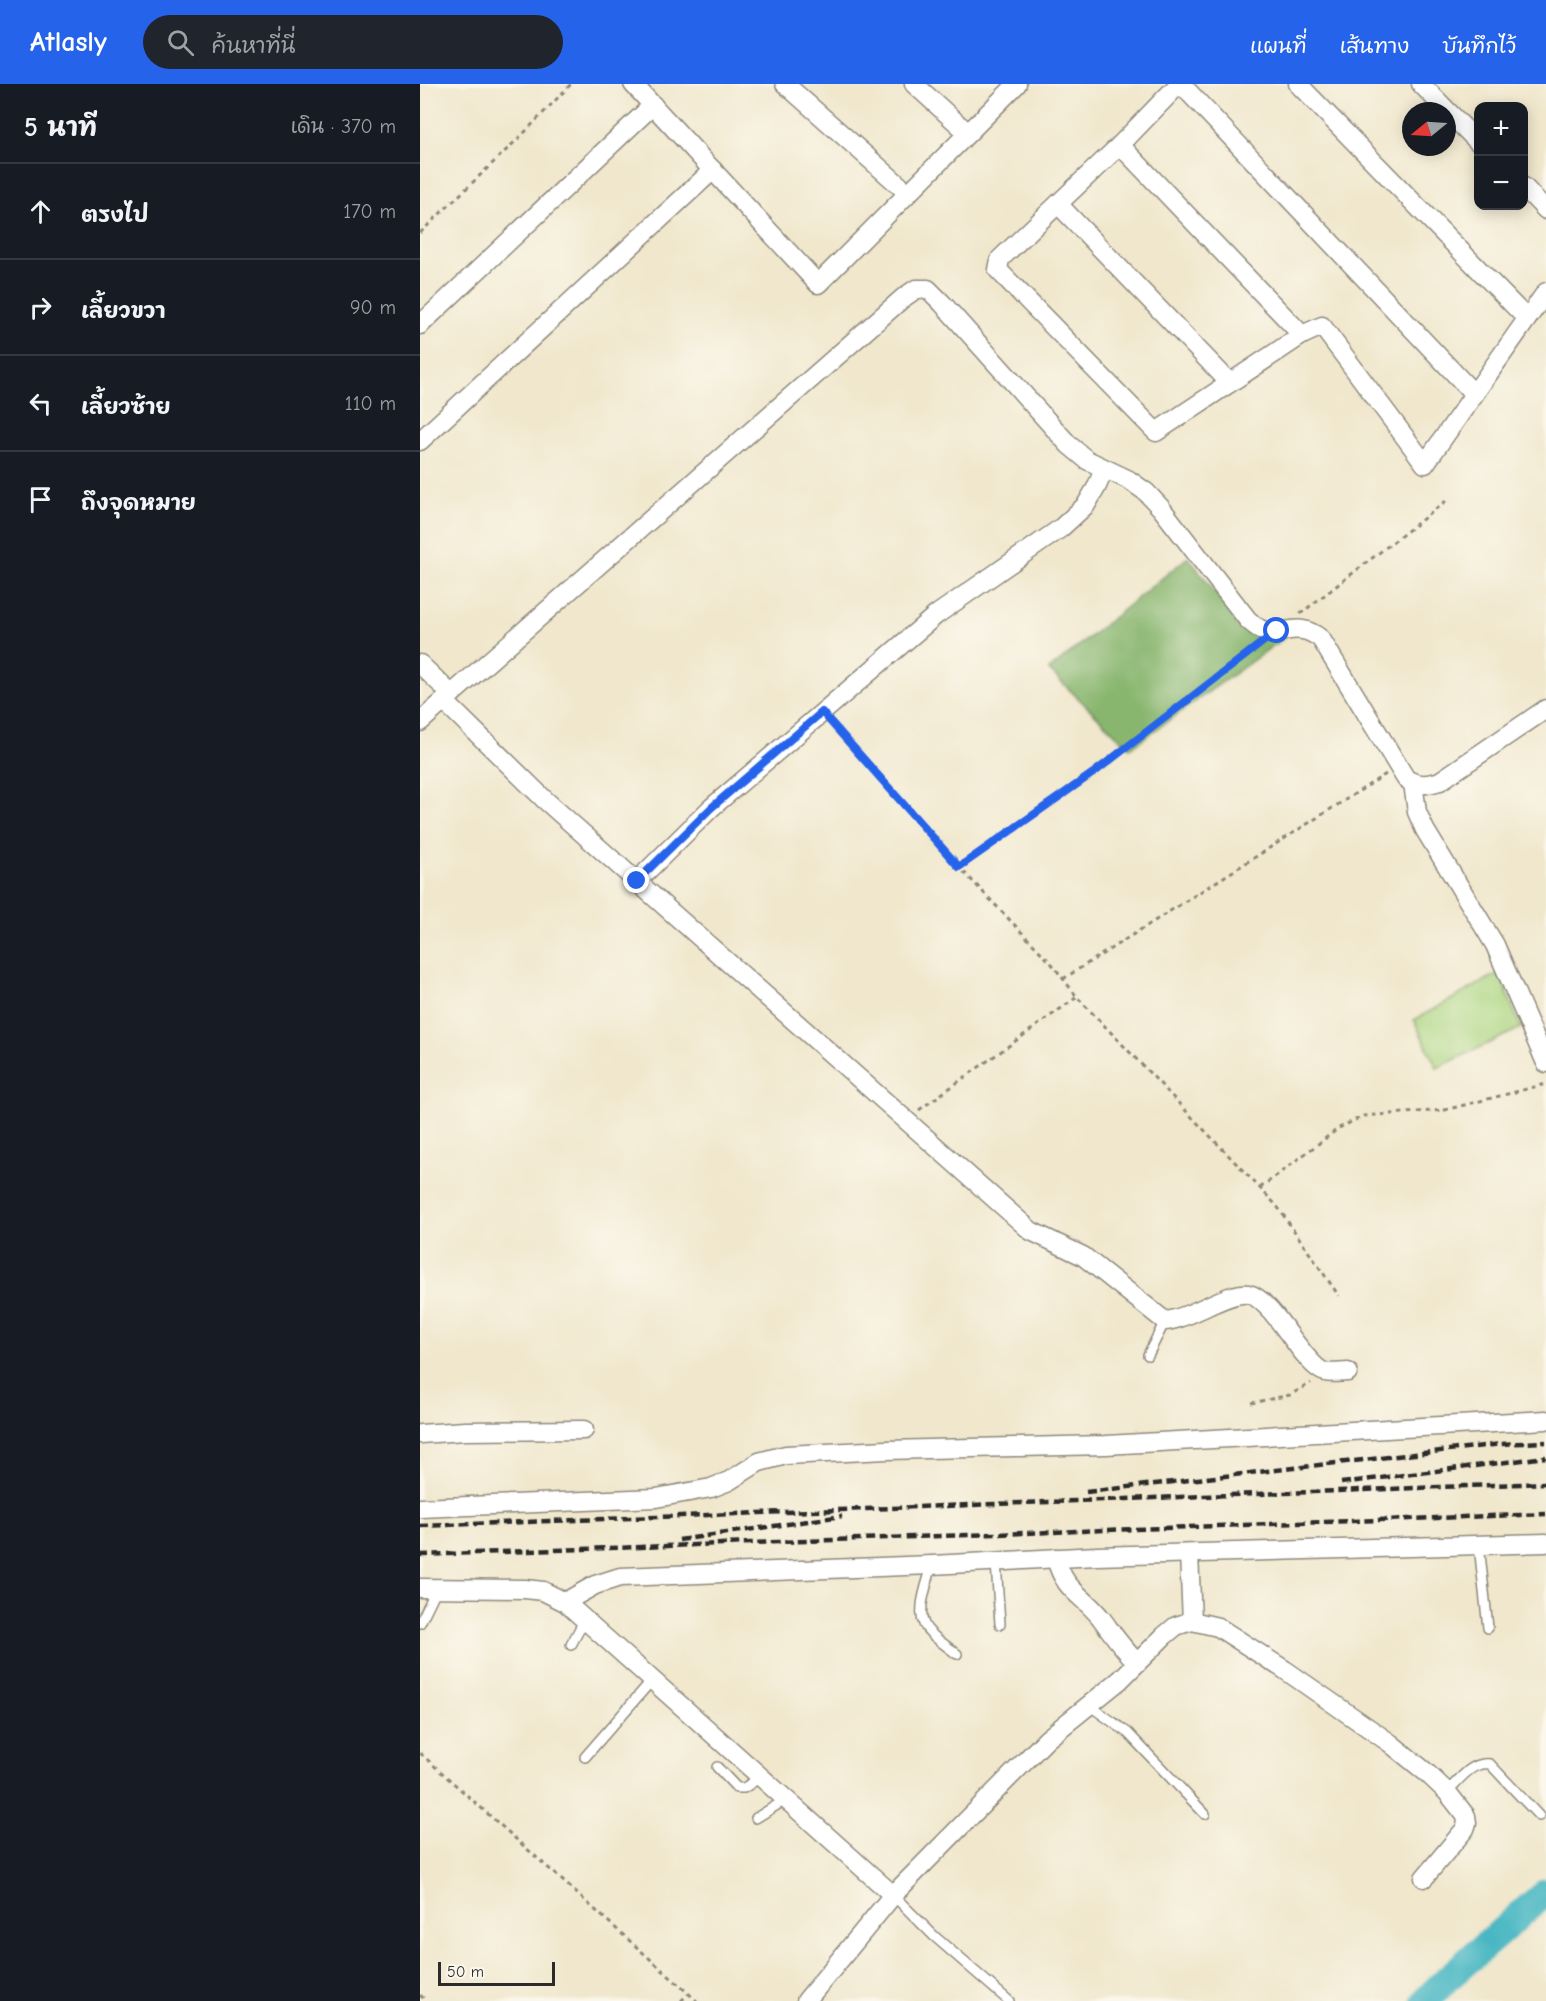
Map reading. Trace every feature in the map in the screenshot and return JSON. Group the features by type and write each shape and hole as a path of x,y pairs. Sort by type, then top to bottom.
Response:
{"street":[{"path":"633,84 818,284 1017,84"},
{"path":"785,84 908,194"},
{"path":"914,84 968,133"},
{"path":"1474,394 1180,84 1120,145 1000,259 998,270 1156,432 1302,335 1322,327 1425,464 1546,292"},
{"path":"1298,84 1527,319"},
{"path":"1421,84 1474,136"},
{"path":"420,325 652,105"},
{"path":"1120,145 1302,335"},
{"path":"420,441 713,170"},
{"path":"1528,191 1546,210"},
{"path":"1058,204 1230,383"},
{"path":"420,722 894,305 916,289 928,289 1069,446 1087,460 1129,480 1146,492 1248,620 1268,632 1302,629 1310,631 1320,639 1406,779 1413,783 1427,785 1440,781 1546,709"},
{"path":"637,881 711,808 936,615 1061,528 1086,505 1104,470"},
{"path":"420,664 545,800 1031,1231 1083,1256 1165,1321 1183,1317 1234,1296 1245,1294 1254,1296 1285,1327 1316,1367 1324,1372 1348,1372"},
{"path":"1413,783 1417,812 1425,830 1495,945 1546,1063"},
{"path":"420,1508 656,1498 711,1488 729,1481 759,1462 786,1455 886,1450 1106,1445 1546,1420"},
{"path":"420,1434 465,1431 584,1430"},
{"path":"565,1602 595,1585 620,1577 1056,1558 1546,1543"},
{"path":"1189,1554 1192,1621"},
{"path":"1056,1558 1060,1574 1066,1584 1100,1616 1120,1645 1137,1661"},
{"path":"428,1588 525,1589 543,1592 565,1602 894,1895"},
{"path":"806,2001 894,1895 1047,1739 1120,1680 1137,1661 1176,1626 1192,1621 1218,1628 1285,1670 1390,1743 1447,1791 1466,1816 1467,1823 1465,1829 1424,1878"}],"lane":[{"path":"1148,1355 1165,1321"},
{"path":"1479,1545 1488,1628"},
{"path":"996,1562 1000,1624"},
{"path":"932,1565 922,1607 922,1621 928,1630 957,1653"},
{"path":"420,1623 428,1588"},
{"path":"571,1645 585,1618"},
{"path":"585,1757 653,1679"},
{"path":"1089,1705 1128,1734 1205,1815"},
{"path":"1447,1791 1475,1765 1490,1764 1539,1816"},
{"path":"717,1767 737,1788 744,1788 762,1776"},
{"path":"756,1818 788,1799"},
{"path":"894,1895 934,1936 1009,2001"}],"path":[{"path":"420,233 523,134 568,85"},
{"path":"959,867 1096,771 1446,501"},
{"path":"822,712 959,867 1052,964 1077,997 1277,1206 1339,1296"},
{"path":"1063,979 1398,767"},
{"path":"905,1120 1077,997"},
{"path":"1260,1188 1339,1128 1363,1116 1445,1110 1546,1084"},
{"path":"1251,1403 1290,1395 1303,1389 1324,1372"},
{"path":"420,1753 697,2001"},
{"path":"681,2001 688,1994"},
{"path":"420,1995 426,2001"}],"green space":[{"path":"1188,557 1243,628 1284,638 1130,748 1049,670"},
{"path":"1499,973 1521,1028 1437,1068 1414,1020"}],"waterway":[{"path":"1425,2001 1546,1892"}],"railway":[{"path":"1086,1492 1501,1444 1546,1442"},
{"path":"1341,1483 1546,1457"},
{"path":"420,1526 1546,1483"},
{"path":"420,1555 1546,1514"},
{"path":"679,1540 842,1516"}],"route":[{"path":"637,881 711,808 822,712 959,867 1096,771 1277,631"}]}
